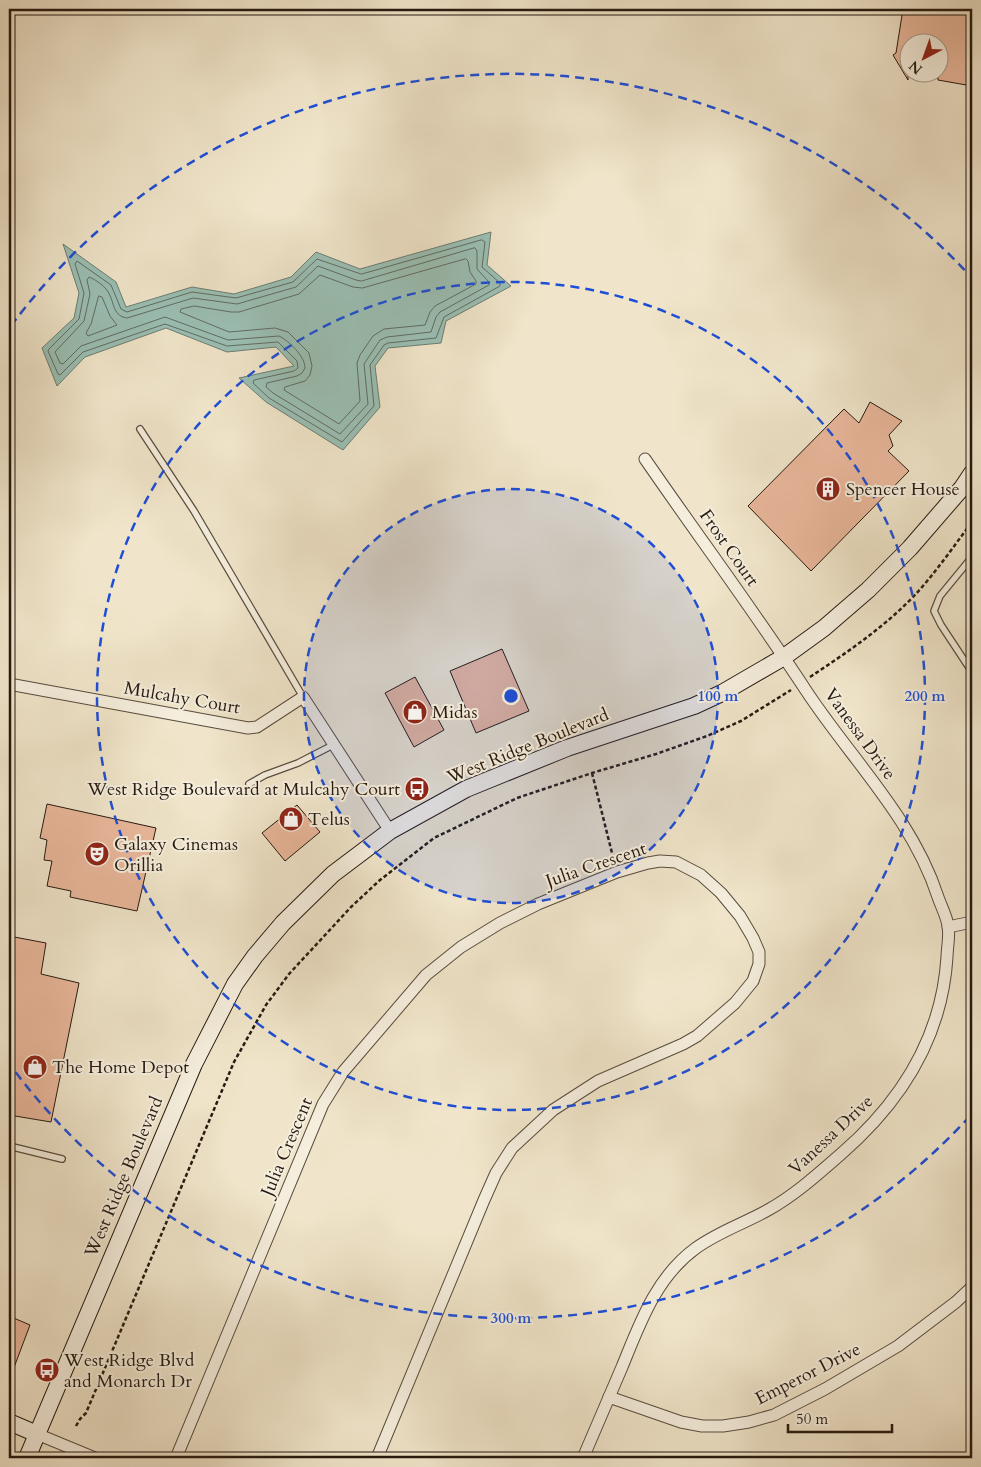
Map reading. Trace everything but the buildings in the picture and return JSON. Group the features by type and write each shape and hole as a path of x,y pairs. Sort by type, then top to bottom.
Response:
{"street":[{"name":"Frost Court","path":"646,459 784,657"},
{"name":"West Ridge Boulevard","path":"27,1458 194,1064 235,984 255,956 289,917 333,874 390,831 479,783 567,748 701,703 784,657 824,628 868,590 910,548 962,488 972,473"},
{"name":"Vanessa Drive","path":"583,1458 651,1300 663,1280 676,1265 696,1248 790,1197 846,1149 881,1115 912,1073 931,1034 941,1003 946,974 948,927 934,883 914,841 894,810 784,657"},
{"name":"Mulcahy Court","path":"9,684 248,728 257,727 303,697"},
{"path":"303,697 390,831"},
{"name":"Julia Crescent","path":"176,1458 323,1104 343,1072 426,975 461,947 500,923 538,904 617,872 660,861 676,862 701,875 740,916 753,938 759,952 759,964 753,981 735,1003 697,1036 598,1081 553,1110 512,1148 496,1173 484,1200 377,1458"},
{"path":"948,927 972,922"},
{"name":"Emperor Drive","path":"609,1397 681,1422 702,1426 723,1426 774,1415 825,1389 898,1346 956,1302 972,1287"},
{"path":"9,1422 96,1458"}],"lane":[{"path":"140,429 194,511 303,697"},
{"path":"972,557 940,596 934,611 972,672"},
{"path":"249,784 274,770 298,763 333,745"},
{"path":"9,1146 62,1159"}],"path":[{"path":"76,1426 86,1414 234,1062 266,1005 289,974 358,900 380,880 434,838 517,798 707,736 741,720 802,683 885,624 914,596 972,522"},
{"path":"592,773 617,872"},
{"path":"9,1442 10,1458"}],"water":[{"path":"491,232 487,265 511,286 446,321 441,343 388,348 375,366 380,407 343,450 266,402 239,378 294,366 276,347 227,352 166,328 85,357 57,386 42,348 74,318 79,293 63,244 116,282 126,307 192,287 234,294 291,277 316,252 360,269"}],"place":[{"name":"Spencer House","path":"828,489"},
{"name":"Midas","path":"415,712"},
{"name":"West Ridge Boulevard at Mulcahy Court","path":"417,789"},
{"name":"Telus","path":"291,819"},
{"name":"Galaxy Cinemas Orillia","path":"97,854"},
{"name":"The Home Depot","path":"35,1067"},
{"name":"West Ridge Blvd and Monarch Dr","path":"47,1370"}]}
